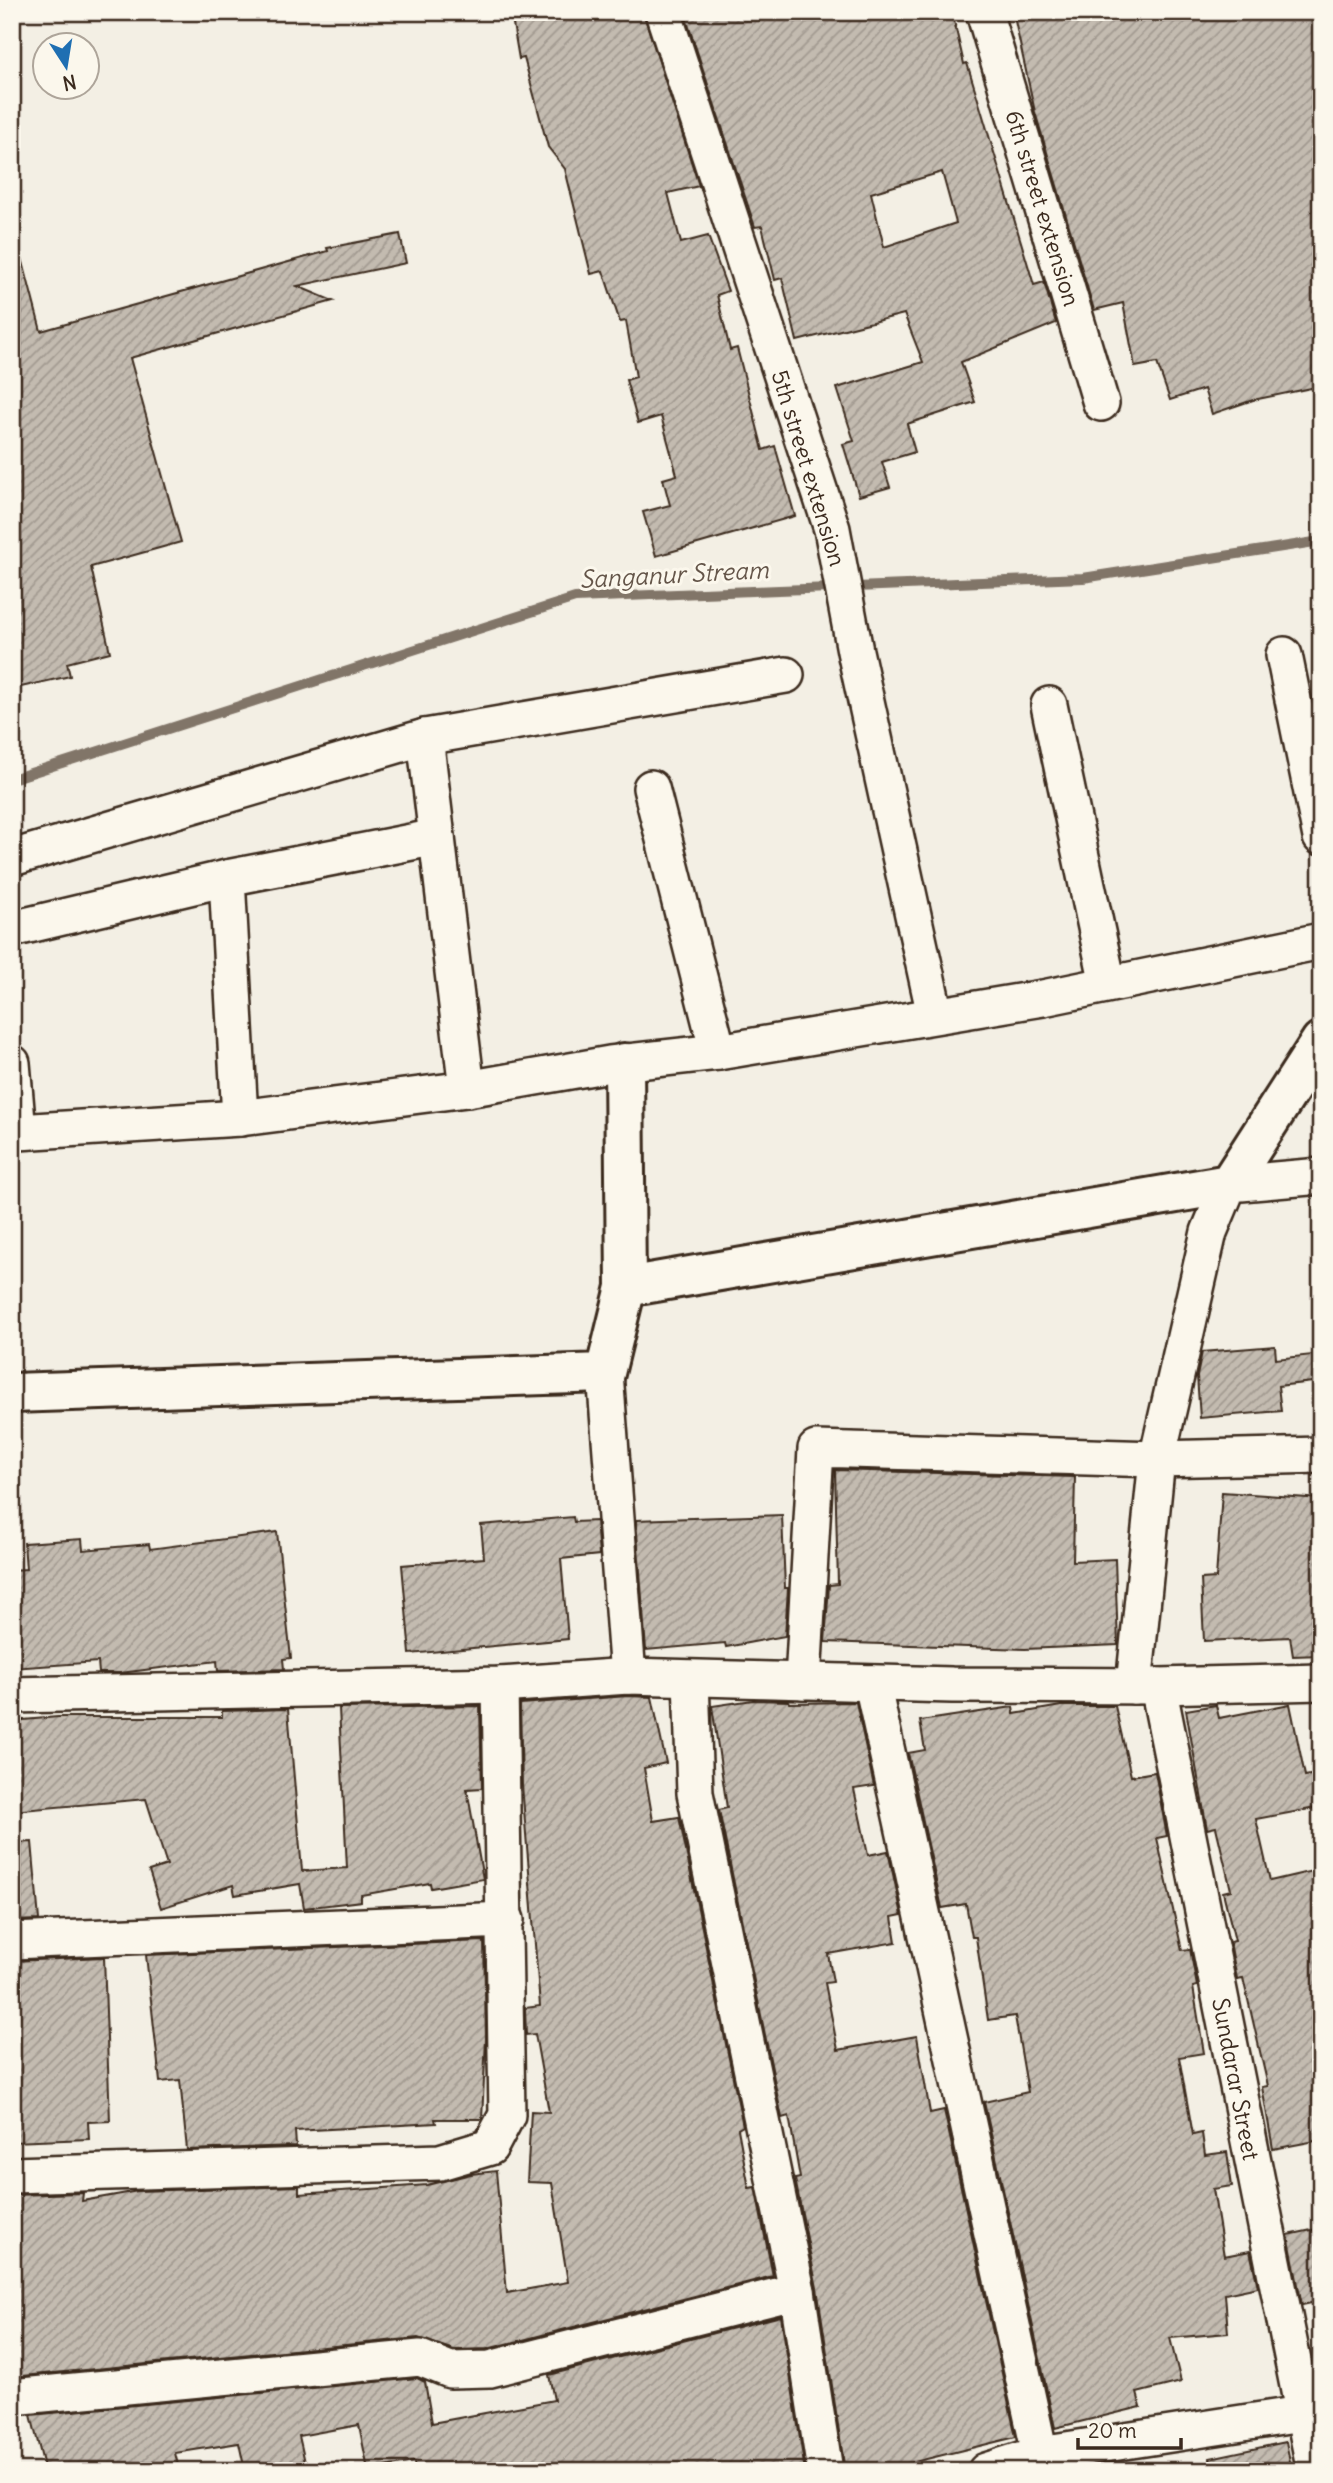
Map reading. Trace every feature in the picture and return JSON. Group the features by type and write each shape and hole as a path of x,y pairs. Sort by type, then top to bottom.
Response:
{"street":[{"name":"5th street extension","path":"663,12 834,540 855,651 935,1015"},
{"name":"6th street extension","path":"984,12 1101,403"},
{"path":"1284,655 1321,837"},
{"path":"12,858 425,737 786,675"},
{"path":"1049,705 1108,985"},
{"path":"425,737 467,1088"},
{"path":"652,788 718,1052"},
{"path":"12,929 227,878 437,837"},
{"path":"227,878 240,1118"},
{"path":"12,1063 15,1133 240,1118 718,1052 1108,985 1321,941"},
{"path":"1229,1184 1321,1041"},
{"path":"624,1063 626,1287 605,1373 628,1676"},
{"path":"626,1287 1229,1184 1321,1176"},
{"name":"Sundarar Street","path":"1229,1184 1209,1232 1157,1459 1146,1686 1311,2413 1315,2471"},
{"path":"12,1393 605,1373"},
{"path":"803,1681 816,1449 1157,1459 1321,1455"},
{"path":"12,1695 500,1685 628,1676 872,1684 1146,1686 1321,1682"},
{"path":"691,1679 695,1793 797,2291 825,2471"},
{"path":"872,1684 1038,2463"},
{"path":"12,2175 440,2162 490,2147 507,2115 506,1920 500,1685"},
{"path":"12,1941 506,1920"},
{"path":"12,2397 420,2358 450,2370 490,2368 797,2291"},
{"path":"986,2471 1311,2413"}],"building":[{"path":"511,12 643,12 699,186 668,193 681,243 708,236 728,291 717,295 730,350 737,348 763,450 775,446 795,516 656,556 643,512 670,505 663,479 677,475 661,416 638,423 626,380 636,377 626,321 620,322 603,271 591,274 565,169 548,147 524,58 519,59"},
{"path":"684,12 952,12 964,64 967,63 1034,285 1044,282 1056,323 961,362 975,402 907,424 915,452 882,462 890,487 859,496 843,444 854,441 837,388 923,362 904,314 797,341 782,278 775,280 762,226 755,227","holes":["942,172 956,223 884,247 871,193"]},
{"path":"1013,12 1314,12 1316,22 1321,21 1321,386 1253,400 1212,414 1204,389 1170,400 1157,363 1135,367 1123,303 1094,310 1035,112"},
{"path":"400,234 406,263 297,286 333,301 130,358 181,542 91,567 110,652 67,663 70,676 12,689 12,259 22,258 41,331 328,251 327,248"},
{"path":"1275,1346 1276,1359 1321,1354 1321,1381 1278,1386 1281,1411 1200,1418 1197,1376 1202,1352"},
{"path":"835,1470 1075,1477 1073,1561 1115,1559 1118,1645 1025,1649 825,1642 829,1585 838,1584"},
{"path":"1222,1492 1321,1499 1321,1655 1293,1656 1290,1637 1204,1641 1201,1579 1216,1578"},
{"path":"782,1515 785,1588 788,1588 785,1636 726,1647 725,1643 646,1650 636,1520"},
{"path":"573,1517 574,1522 596,1521 599,1555 561,1559 568,1639 410,1654 402,1565 484,1558 481,1525"},
{"path":"277,1532 291,1658 283,1659 284,1669 218,1671 217,1661 120,1673 99,1673 98,1662 12,1668 12,1570 26,1569 24,1543 82,1539 83,1550 149,1544 150,1549"},
{"path":"628,1696 652,1697 666,1763 644,1768 653,1821 679,1817 743,2126 738,2129 749,2188 755,2187 773,2276 487,2349 454,2350 418,2338 12,2377 12,2195 83,2193 82,2201 138,2191 299,2186 299,2194 427,2185 496,2171 507,2293 568,2282 552,2183 527,2182 531,2111 549,2112 535,2034 526,2035 525,2008 540,2006 522,1785 520,1704"},
{"path":"753,1700 790,1703 856,1702 874,1786 854,1789 868,1855 888,1851 902,1915 892,1917 896,1942 828,1954 833,1982 825,1983 838,2050 917,2036 930,2113 944,2110 1016,2437 898,2466 899,2471 845,2471 817,2288 795,2179 800,2178 789,2116 782,2118 719,1810 727,1808 712,1706"},
{"path":"1290,1704 1305,1776 1321,1773 1321,1807 1256,1819 1270,1881 1321,1869 1321,2140 1273,2149 1262,2087 1268,2086 1243,1978 1237,1979 1230,1942 1235,1941 1223,1892 1231,1890 1216,1827 1207,1829 1186,1710 1216,1705 1219,1718"},
{"path":"480,1706 482,1788 467,1789 483,1879 431,1888 430,1883 361,1895 361,1901 304,1908 300,1884 235,1895 233,1885 161,1908 149,1871 167,1865 146,1799 12,1811 12,1721 58,1717 222,1717 222,1711 288,1709 302,1871 347,1868 339,1708"},
{"path":"1061,1706 1115,1706 1131,1776 1155,1772 1167,1836 1157,1838 1182,1950 1190,1949 1197,1986 1193,1987 1204,2053 1179,2057 1193,2135 1202,2133 1205,2155 1227,2152 1232,2186 1213,2189 1224,2256 1250,2251 1258,2287 1225,2294 1228,2333 1170,2338 1181,2382 1137,2393 1141,2407 1055,2428 984,2102 1028,2092 1015,2016 988,2020 976,1937 972,1937 966,1904 942,1908 908,1753 925,1750 920,1721 1013,1707 1014,1714"},
{"path":"32,1842 39,1920 12,1921 12,1843"},
{"path":"484,1941 486,2039 482,2119 435,2119 436,2123 295,2131 296,2146 187,2150 180,2080 160,2082 146,1955"},
{"path":"104,1957 110,2121 88,2122 89,2139 12,2142 12,1961"},
{"path":"1321,2228 1321,2301 1302,2305 1288,2235"},
{"path":"781,2316 805,2471 415,2471 414,2462 368,2470 359,2425 299,2436 307,2471 245,2471 239,2443 175,2453 178,2465 147,2471 45,2471 31,2415 417,2378 425,2382 432,2423 554,2400 549,2375"},
{"path":"1286,2442 1292,2471 1211,2471 1210,2458"}],"waterway":[{"name":"Sanganur Stream","path":"12,779 575,598 1083,578 1321,541"}]}
